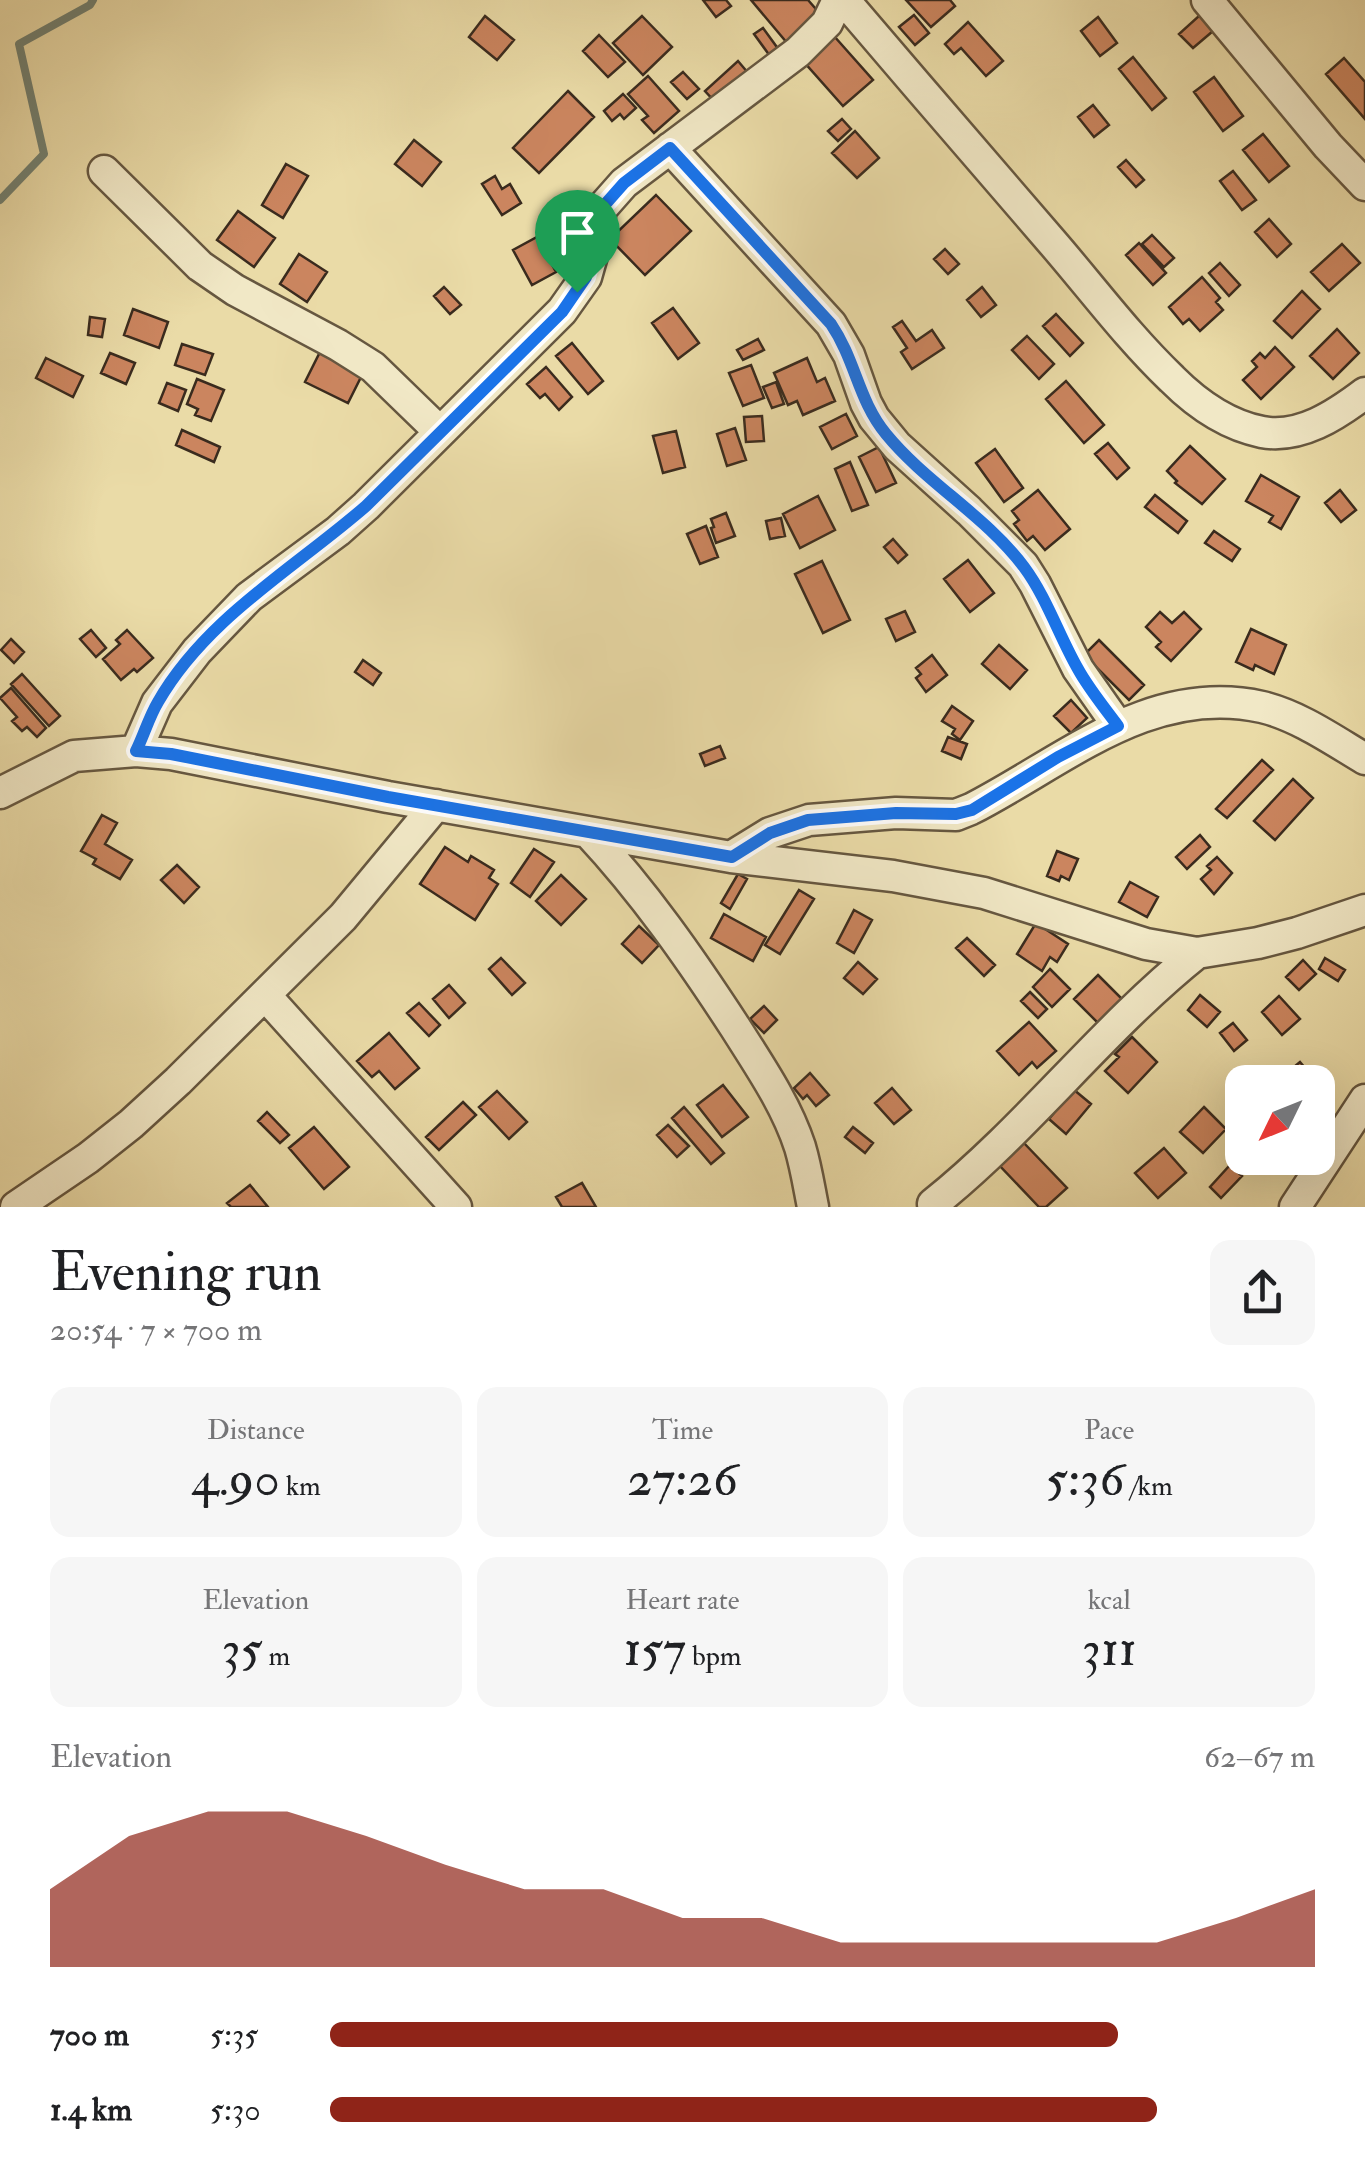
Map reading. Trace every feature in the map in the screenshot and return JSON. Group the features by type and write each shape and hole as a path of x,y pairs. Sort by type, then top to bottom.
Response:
{"street":[{"path":"136,751 157,704 196,651 250,597 366,506 562,312 586,277 601,209 624,183 798,52 827,23 841,0 1126,328 1172,379 1211,411 1264,433 1291,432 1320,422 1365,393"},
{"path":"1207,0 1328,146 1365,184"},
{"path":"670,148 831,324 849,354 866,404 886,433 1023,565 1078,669 1118,726"},
{"path":"104,171 200,266 235,290 373,366 440,432"},
{"path":"732,857 770,833 808,820 896,813 956,814 972,810 1058,757 1118,726 1182,706 1231,702 1263,707 1289,716 1365,759"},
{"path":"0,793 74,756 136,751 171,754 732,857 892,876 984,893 1146,944 1197,953 1271,940 1365,910"},
{"path":"16,1207 88,1158 178,1082 343,917 436,805"},
{"path":"588,832 652,906 777,1095 800,1148 813,1207"},
{"path":"933,1204 978,1166 1132,1011 1197,953"},
{"path":"265,996 456,1207"},
{"path":"1294,1207 1365,1100"}],"building":[{"path":"703,0 726,0 731,6 716,17"},
{"path":"751,0 808,0 822,16 788,44"},
{"path":"906,0 950,0 955,6 931,27"},
{"path":"914,15 929,33 915,45 899,27"},
{"path":"1200,15 1213,31 1193,48 1179,34"},
{"path":"485,16 514,40 497,60 469,37"},
{"path":"642,16 672,47 643,75 613,43"},
{"path":"1098,17 1117,43 1100,56 1081,31"},
{"path":"968,22 1003,61 986,76 961,48 954,54 945,44"},
{"path":"763,28 779,50 770,56 754,34"},
{"path":"599,35 625,62 608,77 583,51"},
{"path":"834,36 873,80 843,106 804,62"},
{"path":"1133,57 1166,98 1152,110 1119,69"},
{"path":"1344,58 1365,82 1365,119 1326,74"},
{"path":"738,61 749,74 716,103 705,91"},
{"path":"683,72 699,89 687,99 671,82"},
{"path":"648,76 679,111 654,133 642,120 648,116 628,94"},
{"path":"1214,77 1243,116 1223,131 1194,92"},
{"path":"568,91 594,117 539,173 513,148"},
{"path":"623,94 636,108 624,119 620,114 612,121 604,111"},
{"path":"1093,105 1109,125 1094,137 1078,117"},
{"path":"842,119 851,129 838,141 828,131"},
{"path":"855,131 879,158 857,178 832,153"},
{"path":"1263,134 1289,166 1269,182 1243,150"},
{"path":"414,140 441,162 422,186 395,164"},
{"path":"1126,160 1144,180 1136,187 1118,167"},
{"path":"286,164 308,176 283,218 262,205"},
{"path":"1233,171 1256,200 1242,210 1220,181"},
{"path":"495,176 502,189 510,184 521,203 502,215 482,184"},
{"path":"656,195 691,231 645,275 610,239"},
{"path":"238,211 275,238 254,267 217,240"},
{"path":"1269,219 1291,244 1277,257 1255,232"},
{"path":"1152,235 1174,258 1164,267 1142,244"},
{"path":"537,237 556,272 532,285 513,250"},
{"path":"1139,243 1166,273 1153,285 1126,255"},
{"path":"1342,244 1360,263 1329,291 1311,272"},
{"path":"945,249 959,264 948,274 934,259"},
{"path":"299,254 327,272 307,302 280,284"},
{"path":"1220,263 1240,285 1229,296 1209,273"},
{"path":"1202,277 1220,298 1216,302 1223,310 1200,331 1189,319 1183,324 1169,307"},
{"path":"444,287 461,305 450,314 434,296"},
{"path":"982,287 996,305 981,317 967,300"},
{"path":"1302,291 1320,309 1292,338 1274,321"},
{"path":"673,308 699,343 678,359 652,323"},
{"path":"133,309 168,322 159,348 124,335"},
{"path":"1056,314 1083,343 1070,356 1043,326"},
{"path":"90,317 105,319 102,337 88,335"},
{"path":"902,321 916,341 932,330 944,348 912,369 901,352 907,348 893,327"},
{"path":"1337,329 1359,353 1333,379 1310,356"},
{"path":"1027,336 1054,364 1039,379 1012,350"},
{"path":"758,339 764,350 743,360 737,350"},
{"path":"572,343 603,381 588,394 556,356"},
{"path":"182,344 213,354 205,375 175,365"},
{"path":"323,346 366,367 348,403 305,382"},
{"path":"1275,347 1294,367 1261,399 1243,380 1257,367 1252,361 1260,353 1265,358"},
{"path":"110,353 135,363 126,384 101,373"},
{"path":"46,358 83,376 73,397 36,378"},
{"path":"807,358 817,382 825,378 835,401 803,415 797,401 788,405 774,373"},
{"path":"751,365 764,398 743,406 729,373"},
{"path":"546,367 572,397 559,410 545,394 540,398 527,384"},
{"path":"197,379 224,390 211,421 195,415 198,409 187,404"},
{"path":"1066,381 1104,425 1084,443 1046,399"},
{"path":"776,382 784,404 772,408 763,387"},
{"path":"167,383 186,390 178,411 159,403"},
{"path":"846,414 857,436 832,449 820,427"},
{"path":"762,416 764,441 746,442 744,417"},
{"path":"735,428 746,460 727,466 717,434"},
{"path":"182,430 220,447 214,462 176,445"},
{"path":"676,431 685,467 663,473 653,436"},
{"path":"1108,443 1129,468 1117,479 1095,454"},
{"path":"1190,446 1225,479 1202,504 1175,483 1167,471"},
{"path":"879,447 896,483 876,492 859,457"},
{"path":"995,449 1023,488 1004,502 976,463"},
{"path":"850,462 868,505 852,511 835,469"},
{"path":"1261,475 1299,497 1281,529 1269,522 1273,516 1246,501"},
{"path":"1038,490 1070,529 1045,550 1033,536 1027,541 1014,524 1019,520 1012,511"},
{"path":"1340,490 1356,510 1341,522 1325,503"},
{"path":"1155,495 1187,521 1178,533 1145,507"},
{"path":"818,496 835,530 800,548 783,514"},
{"path":"726,513 735,536 716,543 711,519"},
{"path":"781,518 785,536 770,539 766,521"},
{"path":"706,526 718,557 700,564 687,534"},
{"path":"1214,531 1240,549 1232,561 1205,543"},
{"path":"893,539 907,555 898,563 884,547"},
{"path":"968,560 994,593 970,612 944,579"},
{"path":"822,561 850,620 823,633 795,574"},
{"path":"905,611 915,632 896,641 886,619"},
{"path":"1160,612 1172,623 1184,612 1201,629 1171,661 1156,647 1161,642 1146,627"},
{"path":"1251,629 1286,645 1274,674 1236,662"},
{"path":"91,630 106,648 96,657 80,639"},
{"path":"127,630 153,658 121,680 103,659 120,644 116,640"},
{"path":"11,639 24,652 14,663 1,650"},
{"path":"1099,640 1144,685 1129,700 1084,655"},
{"path":"999,645 1027,670 1010,689 982,664"},
{"path":"932,655 947,675 926,692 916,678 921,674 916,668"},
{"path":"363,660 381,673 373,685 355,672"},
{"path":"22,674 60,716 49,726 11,684"},
{"path":"11,688 46,728 37,737 27,727 22,731 12,721 17,717 0,698"},
{"path":"1071,700 1087,718 1071,733 1054,716"},
{"path":"952,706 973,721 960,740 952,734 955,729 942,721"},
{"path":"948,737 967,744 961,759 942,751"},
{"path":"720,746 725,758 705,766 700,754"},
{"path":"1262,760 1273,770 1227,818 1216,809"},
{"path":"1293,779 1313,798 1275,840 1254,821"},
{"path":"102,815 117,823 105,844 132,860 120,879 93,864 96,859 81,851"},
{"path":"1200,835 1210,847 1187,869 1176,857"},
{"path":"445,847 468,862 471,856 494,870 489,878 498,884 475,920 420,884"},
{"path":"534,849 554,862 530,897 511,883"},
{"path":"1057,851 1078,859 1069,880 1047,876"},
{"path":"1217,857 1232,873 1214,894 1201,879"},
{"path":"177,865 199,887 184,903 161,880"},
{"path":"738,874 747,879 730,909 721,903"},
{"path":"561,875 586,899 561,925 536,901"},
{"path":"1130,882 1158,897 1147,917 1119,902"},
{"path":"799,890 814,899 780,954 765,945"},
{"path":"854,910 872,920 854,953 837,943"},
{"path":"724,914 766,937 753,961 711,938"},
{"path":"1036,923 1068,944 1057,962 1050,957 1042,971 1017,954"},
{"path":"639,926 659,945 642,963 622,944"},
{"path":"967,938 995,965 984,976 956,948"},
{"path":"501,958 525,983 512,995 489,969"},
{"path":"1325,958 1345,970 1338,981 1319,969"},
{"path":"1303,960 1316,974 1299,990 1286,977"},
{"path":"858,962 877,979 863,994 844,978"},
{"path":"1050,969 1070,989 1052,1007 1033,987"},
{"path":"1098,975 1128,1005 1104,1029 1074,999"},
{"path":"449,985 465,1003 449,1018 433,999"},
{"path":"1030,992 1047,1009 1038,1018 1021,1001"},
{"path":"1200,995 1220,1012 1207,1027 1188,1010"},
{"path":"1279,996 1300,1019 1282,1035 1262,1012"},
{"path":"419,1003 440,1025 429,1036 407,1013"},
{"path":"764,1006 777,1020 764,1033 750,1019"},
{"path":"1029,1022 1056,1051 1037,1068 1032,1062 1019,1075 997,1051"},
{"path":"1233,1023 1247,1040 1234,1051 1220,1033"},
{"path":"389,1033 419,1068 395,1089 379,1071 372,1077 357,1061"},
{"path":"1132,1037 1157,1062 1128,1093 1105,1071"},
{"path":"810,1073 829,1095 816,1106 794,1088"},
{"path":"723,1085 748,1117 722,1137 697,1105"},
{"path":"892,1088 911,1110 894,1124 875,1103"},
{"path":"1073,1089 1091,1104 1066,1134 1049,1119"},
{"path":"497,1091 527,1122 509,1139 479,1107"},
{"path":"463,1102 476,1115 439,1150 426,1137"},
{"path":"684,1107 724,1153 711,1164 672,1118"},
{"path":"1204,1107 1225,1128 1203,1153 1180,1132"},
{"path":"267,1112 289,1135 280,1143 258,1121"},
{"path":"668,1125 689,1146 677,1157 657,1135"},
{"path":"314,1127 349,1167 324,1189 289,1148"},
{"path":"853,1127 873,1143 865,1153 845,1137"},
{"path":"1023,1142 1067,1188 1046,1207 1039,1207 999,1165"},
{"path":"1164,1148 1186,1173 1158,1198 1135,1173"},
{"path":"1225,1170 1225,1175 1242,1176 1221,1198 1210,1187"},
{"path":"582,1183 596,1207 562,1207 556,1197"},
{"path":"250,1185 268,1207 231,1207 227,1203"}],"waterway":[{"path":"0,200 44,154 19,44 93,0"}],"route":[{"path":"670,148 831,324 849,354 866,404 897,446 1023,565 1078,669 1118,726 1058,757 972,810 933,816 896,813 808,820 770,833 732,857 388,797 171,754 136,751 157,704 196,651 250,597 338,531 387,486 562,312 577,292 586,277 601,209 624,183 670,148"}]}
